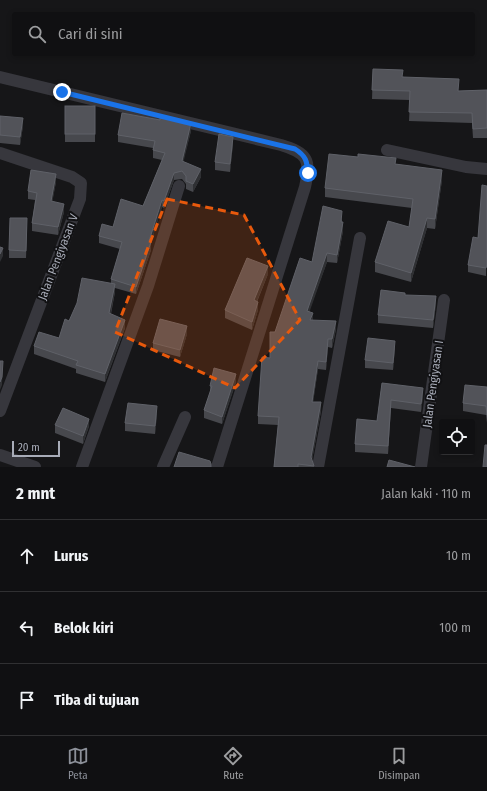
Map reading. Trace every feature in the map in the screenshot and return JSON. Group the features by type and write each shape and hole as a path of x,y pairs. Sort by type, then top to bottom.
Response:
{"street":[{"path":"0,77 281,145 295,149 304,155 308,162 308,173 305,187 217,467"},
{"path":"387,150 466,167 487,169"},
{"name":"Jalan Pengiyasan V","path":"0,153 72,177 81,183 81,191 80,199 0,411"},
{"path":"82,467 148,286 179,186"},
{"path":"318,467 360,238"},
{"name":"Jalan Pengiyasan I","path":"421,467 444,300"},
{"path":"163,467 185,418"},
{"path":"0,455 29,466"}],"highlighted area":[{"path":"167,199 244,215 300,320 235,388 115,332"}],"building":[{"path":"373,69 403,70 402,77 459,79 458,91 487,90 487,128 473,129 472,113 409,112 410,91 372,90"},
{"path":"65,106 95,106 95,134 65,134"},
{"path":"122,113 160,120 160,117 191,123 182,161 201,169 193,184 186,181 186,176 182,171 174,173 164,201 162,200 149,241 151,242 136,287 111,279 122,242 99,236 102,224 113,227 121,199 143,206 165,153 153,150 155,141 118,135"},
{"path":"0,116 23,118 20,137 0,135"},
{"path":"219,134 233,137 230,164 215,162"},
{"path":"329,154 358,157 358,154 396,158 395,164 442,170 435,219 427,218 411,273 375,262 388,221 409,227 413,199 325,188"},
{"path":"31,170 56,174 51,201 64,204 58,227 32,223 37,193 28,191"},
{"path":"482,185 487,186 486,268 468,265 473,237 478,238"},
{"path":"323,206 342,211 341,222 343,222 337,255 327,253 307,311 313,313 310,320 336,321 332,339 328,339 326,362 318,361 312,402 321,402 311,457 314,466 298,464 298,467 274,467 279,417 258,416 262,357 270,358 270,332 275,332 300,258 312,262"},
{"path":"10,218 27,218 26,251 9,250"},
{"path":"0,247 3,248 0,254"},
{"path":"247,258 268,266 254,300 258,302 252,322 225,310"},
{"path":"82,278 115,284 109,313 125,320 105,374 76,365 78,361 34,346 39,332 59,338 65,319 69,321 77,303"},
{"path":"381,290 405,293 405,295 436,296 433,320 378,315"},
{"path":"160,319 187,326 180,350 153,343"},
{"path":"368,338 395,341 393,363 365,360"},
{"path":"0,361 3,361 2,377 0,382"},
{"path":"214,368 236,374 222,417 204,410 212,386 210,386"},
{"path":"382,383 423,388 421,404 391,400 388,446 355,444 357,419 377,421"},
{"path":"465,385 487,387 487,415 486,406 463,403"},
{"path":"128,403 157,406 155,426 125,423"},
{"path":"63,408 89,419 83,436 55,425"},
{"path":"485,445 487,445 487,467 483,467"},
{"path":"179,452 210,461 211,467 174,467"},
{"path":"389,460 415,467 387,467"}],"route":[{"path":"62,92 295,149 304,155 308,162 308,173"}]}
